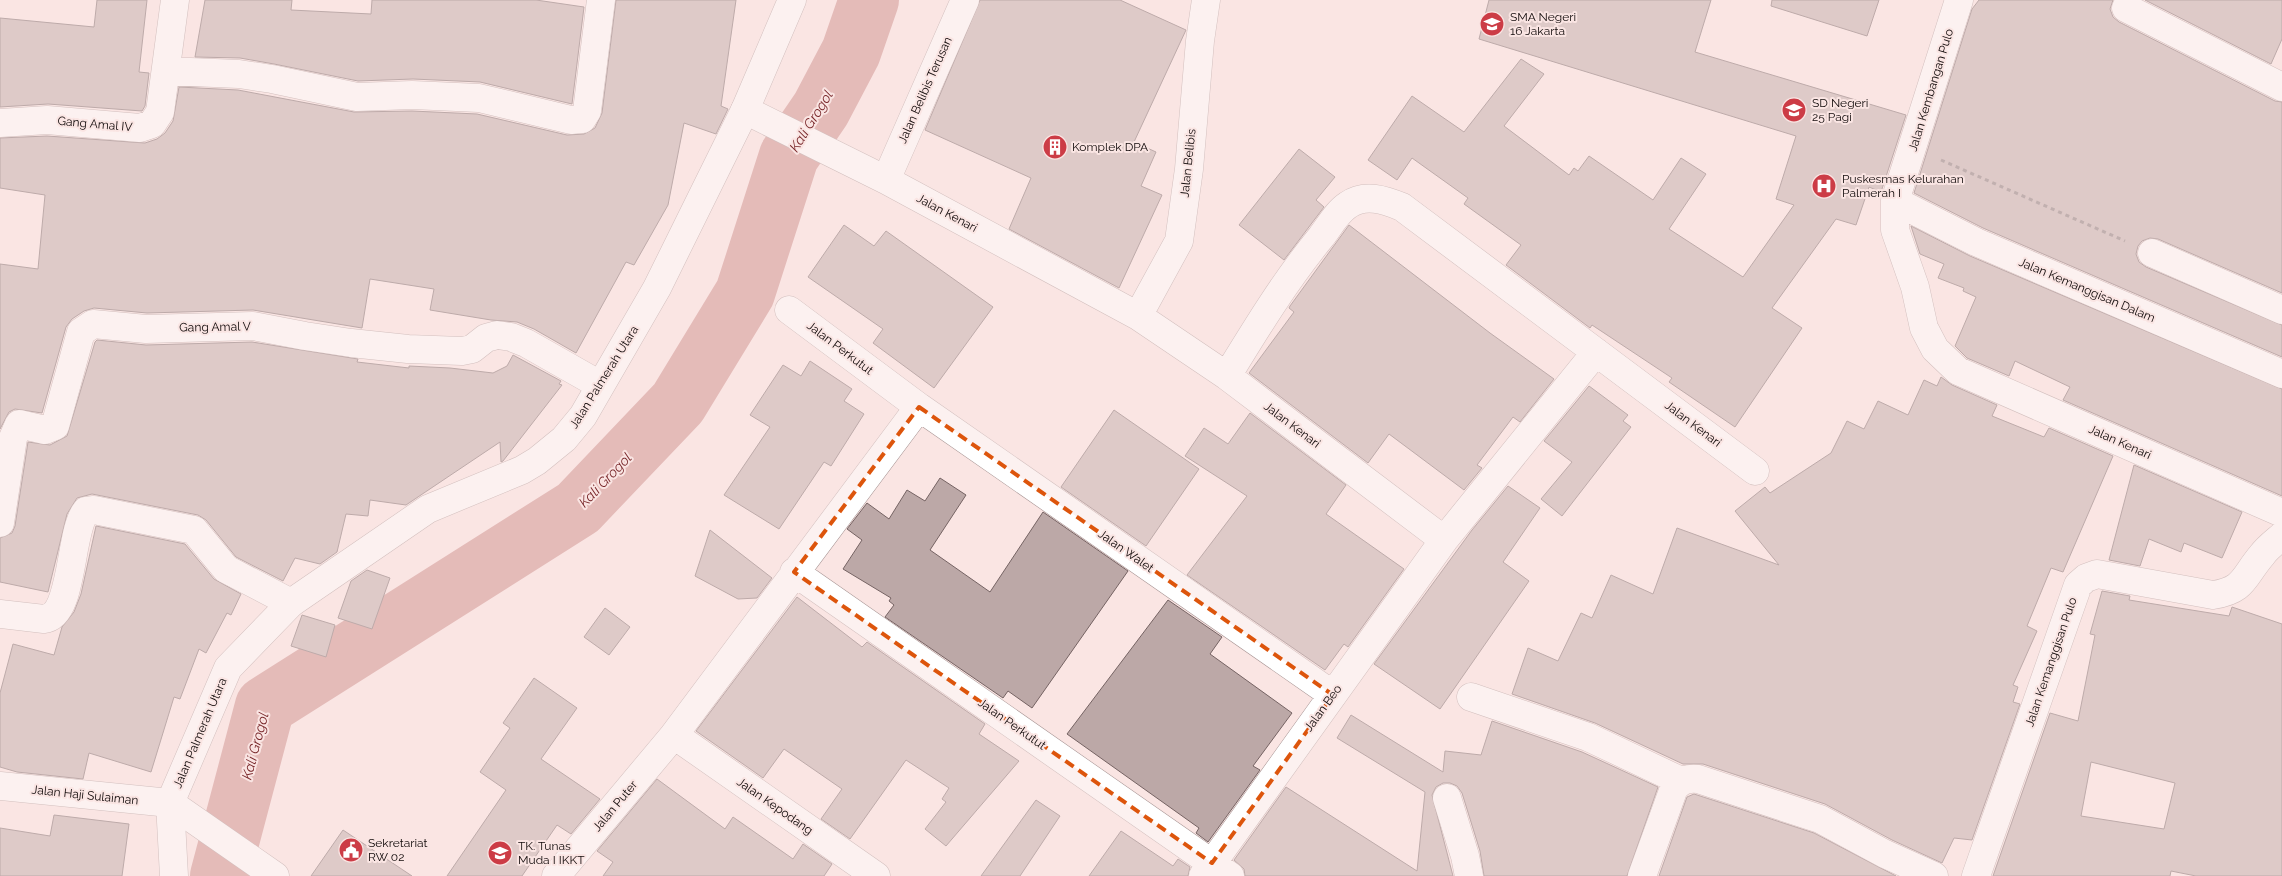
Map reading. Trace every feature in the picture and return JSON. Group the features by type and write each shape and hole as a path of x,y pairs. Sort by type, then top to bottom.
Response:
{"street":[{"name":"Gang Amal IV","path":"0,123 47,120 140,128 152,124 160,112 175,0"},
{"path":"166,71 247,75 357,97 479,98 554,118 577,120 582,119 587,111 601,0"},
{"name":"Jalan Palmerah Utara","path":"178,809 228,668 291,603 428,509 522,470 537,461 564,439 583,416 657,288 745,110 792,0"},
{"name":"Jalan Belibis Terusan","path":"886,180 965,0"},
{"name":"Jalan Belibis","path":"1138,316 1179,241 1189,169 1200,41 1206,0"},
{"name":"Jalan Kembangan Pulo","path":"1958,372 1935,349 1924,328 1915,287 1895,230 1895,201 1959,0"},
{"path":"2126,8 2282,87"},
{"name":"Jalan Kenari","path":"745,110 886,180 1138,316 1227,376 1444,540"},
{"name":"Jalan Kenari","path":"1227,376 1290,274 1334,220 1348,205 1361,200 1379,198 1402,206 1755,470"},
{"name":"Jalan Kemanggisan Dalam","path":"1895,201 1976,242 2282,374"},
{"path":"2152,253 2282,310"},
{"name":"Jalan Perkutut","path":"789,310 919,407"},
{"name":"Gang Amal V","path":"0,523 8,429 19,424 45,430 55,426 81,332 93,324 146,329 253,326 351,343 462,351 472,348 486,338 497,335 511,337 526,343 600,385"},
{"path":"1444,540 1596,352"},
{"name":"Jalan Kenari","path":"1958,372 2282,513"},
{"path":"674,735 919,407"},
{"name":"Jalan Walet","path":"919,407 1333,696"},
{"path":"0,614 44,619 49,618 58,610 65,593 79,522 86,511 94,510 194,530 204,539 226,568 291,603"},
{"name":"Jalan Kemanggisan Pulo","path":"1976,876 2078,585 2086,578 2097,574 2213,595 2229,593 2241,584 2262,554 2282,536"},
{"name":"Jalan Beo","path":"1215,872 1333,696 1444,540"},
{"name":"Jalan Perkutut","path":"794,572 1215,872"},
{"path":"1471,697 1588,737 1682,780 1698,779 1820,819 1885,854 1934,876"},
{"name":"Jalan Puter","path":"556,876 674,735"},
{"name":"Jalan Kepodang","path":"674,735 876,876"},
{"path":"1642,876 1674,788 1682,780"},
{"name":"Jalan Haji Sulaiman","path":"0,786 178,809"},
{"path":"1447,798 1465,856 1469,876"},
{"path":"178,809 274,875"},
{"path":"174,876 178,809"}],"path":[{"path":"1913,148 2152,253"}],"highlighted area":[{"path":"919,407 1333,695 1212,863 794,572"}],"building":[{"path":"97,0 147,0 139,72 149,73 145,106 142,111 48,104 0,107 0,18 94,27"},
{"path":"205,0 292,0 291,10 371,14 372,0 536,0 584,7 572,104 480,82 413,79 358,81 240,58 195,57"},
{"path":"616,0 736,0 721,106 728,109 716,134 684,123 668,205 634,265 626,262 576,353 534,329 517,322 491,320 430,310 434,289 370,279 362,328 253,310 147,313 94,308 84,311 72,319 66,327 42,413 15,409 9,412 0,429 0,264 38,269 45,195 0,188 0,138 47,136 145,143 157,139 165,133 173,121 179,87 238,90 354,112 412,111 477,114 567,135 584,134 595,128 602,113"},
{"name":"Komplek DPA","path":"980,0 1120,0 1186,30 1134,142 1156,152 1141,186 1162,195 1119,288 1009,229 1031,178 925,130"},
{"path":"1489,0 1711,0 1695,52 1906,115 1881,192 1869,187 1856,225 1836,219 1772,308 1802,328 1735,427 1669,382 1672,378 1592,325 1590,328 1506,265 1521,245 1464,204 1468,198 1412,158 1397,180 1368,160 1412,96 1464,132 1521,59 1544,74 1504,126 1569,175 1574,168 1578,171 1589,156 1653,200 1681,158 1706,174 1669,229 1743,277 1794,205 1776,199 1796,136 1479,39"},
{"path":"1772,0 1879,0 1867,36 1771,6"},
{"path":"1979,0 2113,0 2110,9 2113,17 2119,22 2275,101 2282,102 2282,293 2158,239 2150,238 2142,241 2138,246 2136,254 2139,262 2146,267 2282,325 2282,357 1983,228 1914,193 1972,9"},
{"path":"2145,0 2282,0 2282,39 2271,64"},
{"path":"1299,149 1335,177 1316,200 1324,207 1284,260 1239,225"},
{"path":"844,225 874,246 886,231 993,307 934,388 873,343 883,329 808,277"},
{"path":"1349,225 1490,333 1554,379 1520,422 1513,417 1477,465 1482,468 1464,490 1389,434 1368,463 1249,373 1294,312 1289,308 1290,306"},
{"path":"1911,226 1970,256 2282,389 2282,496 2063,400 2070,387 2015,361 2009,376 1967,358 1955,346 1976,297 1963,291 1964,288 1938,278 1944,264 1920,254"},
{"path":"97,340 146,345 252,342 358,359 357,362 409,368 409,366 450,368 493,373 507,366 513,355 561,381 559,384 562,385 503,461 501,462 500,442 406,505 370,500 368,516 346,514 337,552 320,564 295,558 283,581 236,557 206,520 198,515 92,494 77,498 67,514 48,592 0,582 0,538 12,533 15,526 28,442 50,445 67,436"},
{"path":"810,361 852,389 844,401 864,414 831,466 824,462 779,529 724,495 770,427 750,415 783,365 801,376"},
{"path":"1941,377 1952,385 1997,405 1992,416 2044,437 2049,428 2113,456 2063,572 2051,568 2027,626 2037,631 2013,685 2018,687 2013,702 2020,704 1972,840 1954,838 1942,863 1892,840 1825,804 1703,764 1683,764 1595,723 1512,694 1528,648 1558,661 1581,613 1592,618 1611,575 1653,594 1677,528 1779,565 1735,511 1765,487 1770,493 1831,453 1847,421 1864,429 1878,401 1908,415 1924,380 1937,386"},
{"path":"1589,386 1628,415 1623,421 1631,427 1562,516 1541,499 1572,462 1544,441"},
{"path":"1114,410 1199,469 1146,546 1061,487"},
{"path":"1250,413 1346,485 1326,514 1404,569 1348,647 1344,644 1325,670 1187,575 1247,496 1185,456 1204,428 1228,444"},
{"path":"2134,465 2242,512 2222,558 2184,543 2181,552 2149,539 2140,566 2109,560"},
{"path":"940,478 966,495 930,550 990,592 1043,512 1128,571 1032,708 1008,691 1003,698 885,617 894,605 889,601 891,598 843,569 862,540 847,529 867,503 889,519 907,490 925,501"},
{"path":"1508,486 1540,508 1503,562 1529,581 1440,709 1374,664 1472,530"},
{"path":"96,526 185,544 214,579 241,594 231,615 227,613 206,653 199,649 180,699 174,697 151,772 89,753 83,779 17,772 0,767 0,693 13,644 54,655 62,627 74,612 81,594"},
{"path":"710,530 772,578 757,598 738,599 695,576"},
{"path":"367,570 390,578 372,629 338,618 351,581"},
{"path":"2102,591 2130,596 2129,600 2229,616 2232,607 2282,624 2282,876 2196,876 2171,871 2170,876 1993,876 2050,713 2078,721 2095,635 2090,634","holes":["2091,762 2175,783 2164,829 2081,816"]},
{"path":"797,597 862,647 867,642 985,724 979,734 1019,761 946,846 925,829 946,802 942,799 949,788 906,760 850,839 821,819 842,789 784,749 763,778 696,731"},
{"path":"1168,600 1222,637 1210,654 1292,713 1253,766 1260,770 1208,842 1196,833 1199,828 1067,734"},
{"path":"605,608 630,627 609,655 584,637"},
{"path":"302,615 335,625 326,657 291,646"},
{"path":"534,678 577,708 541,759 600,799 571,834 557,825 522,876 447,876 506,790 480,772 510,728 503,723"},
{"path":"1351,715 1443,772 1445,751 1481,755 1492,721 1582,752 1658,787 1627,876 1484,876 1480,851 1462,793 1457,786 1443,783 1436,787 1432,795 1453,876 1245,876 1244,869 1234,860 1286,787 1417,871 1425,792 1337,738"},
{"path":"657,779 725,829 733,817 793,859 803,844 832,864 824,876 603,876 613,862 597,851"},
{"path":"1694,794 1814,833 1896,876 1659,876 1687,797"},
{"path":"1036,800 1060,816 1020,876 981,876"},
{"path":"54,815 129,824 122,876 0,876 0,828 50,836"},
{"name":"Sekretariat RW 02","path":"343,830 412,876 311,876"},
{"path":"1121,831 1173,866 1178,859 1190,867 1188,876 1089,876"}],"waterway":[{"name":"Kali Grogol","path":"220,876 265,706 578,508 678,403 745,293 789,156 821,109 851,52 869,0"}],"place":[{"name":"SMA Negeri 16 Jakarta","path":"1492,24"},
{"name":"SD Negeri 25 Pagi","path":"1794,110"},
{"name":"Komplek DPA","path":"1055,147"},
{"name":"Puskesmas Kelurahan Palmerah I","path":"1824,186"},
{"name":"Sekretariat RW 02","path":"351,850"},
{"name":"TK. Tunas Muda I IKKT","path":"500,853"}]}
